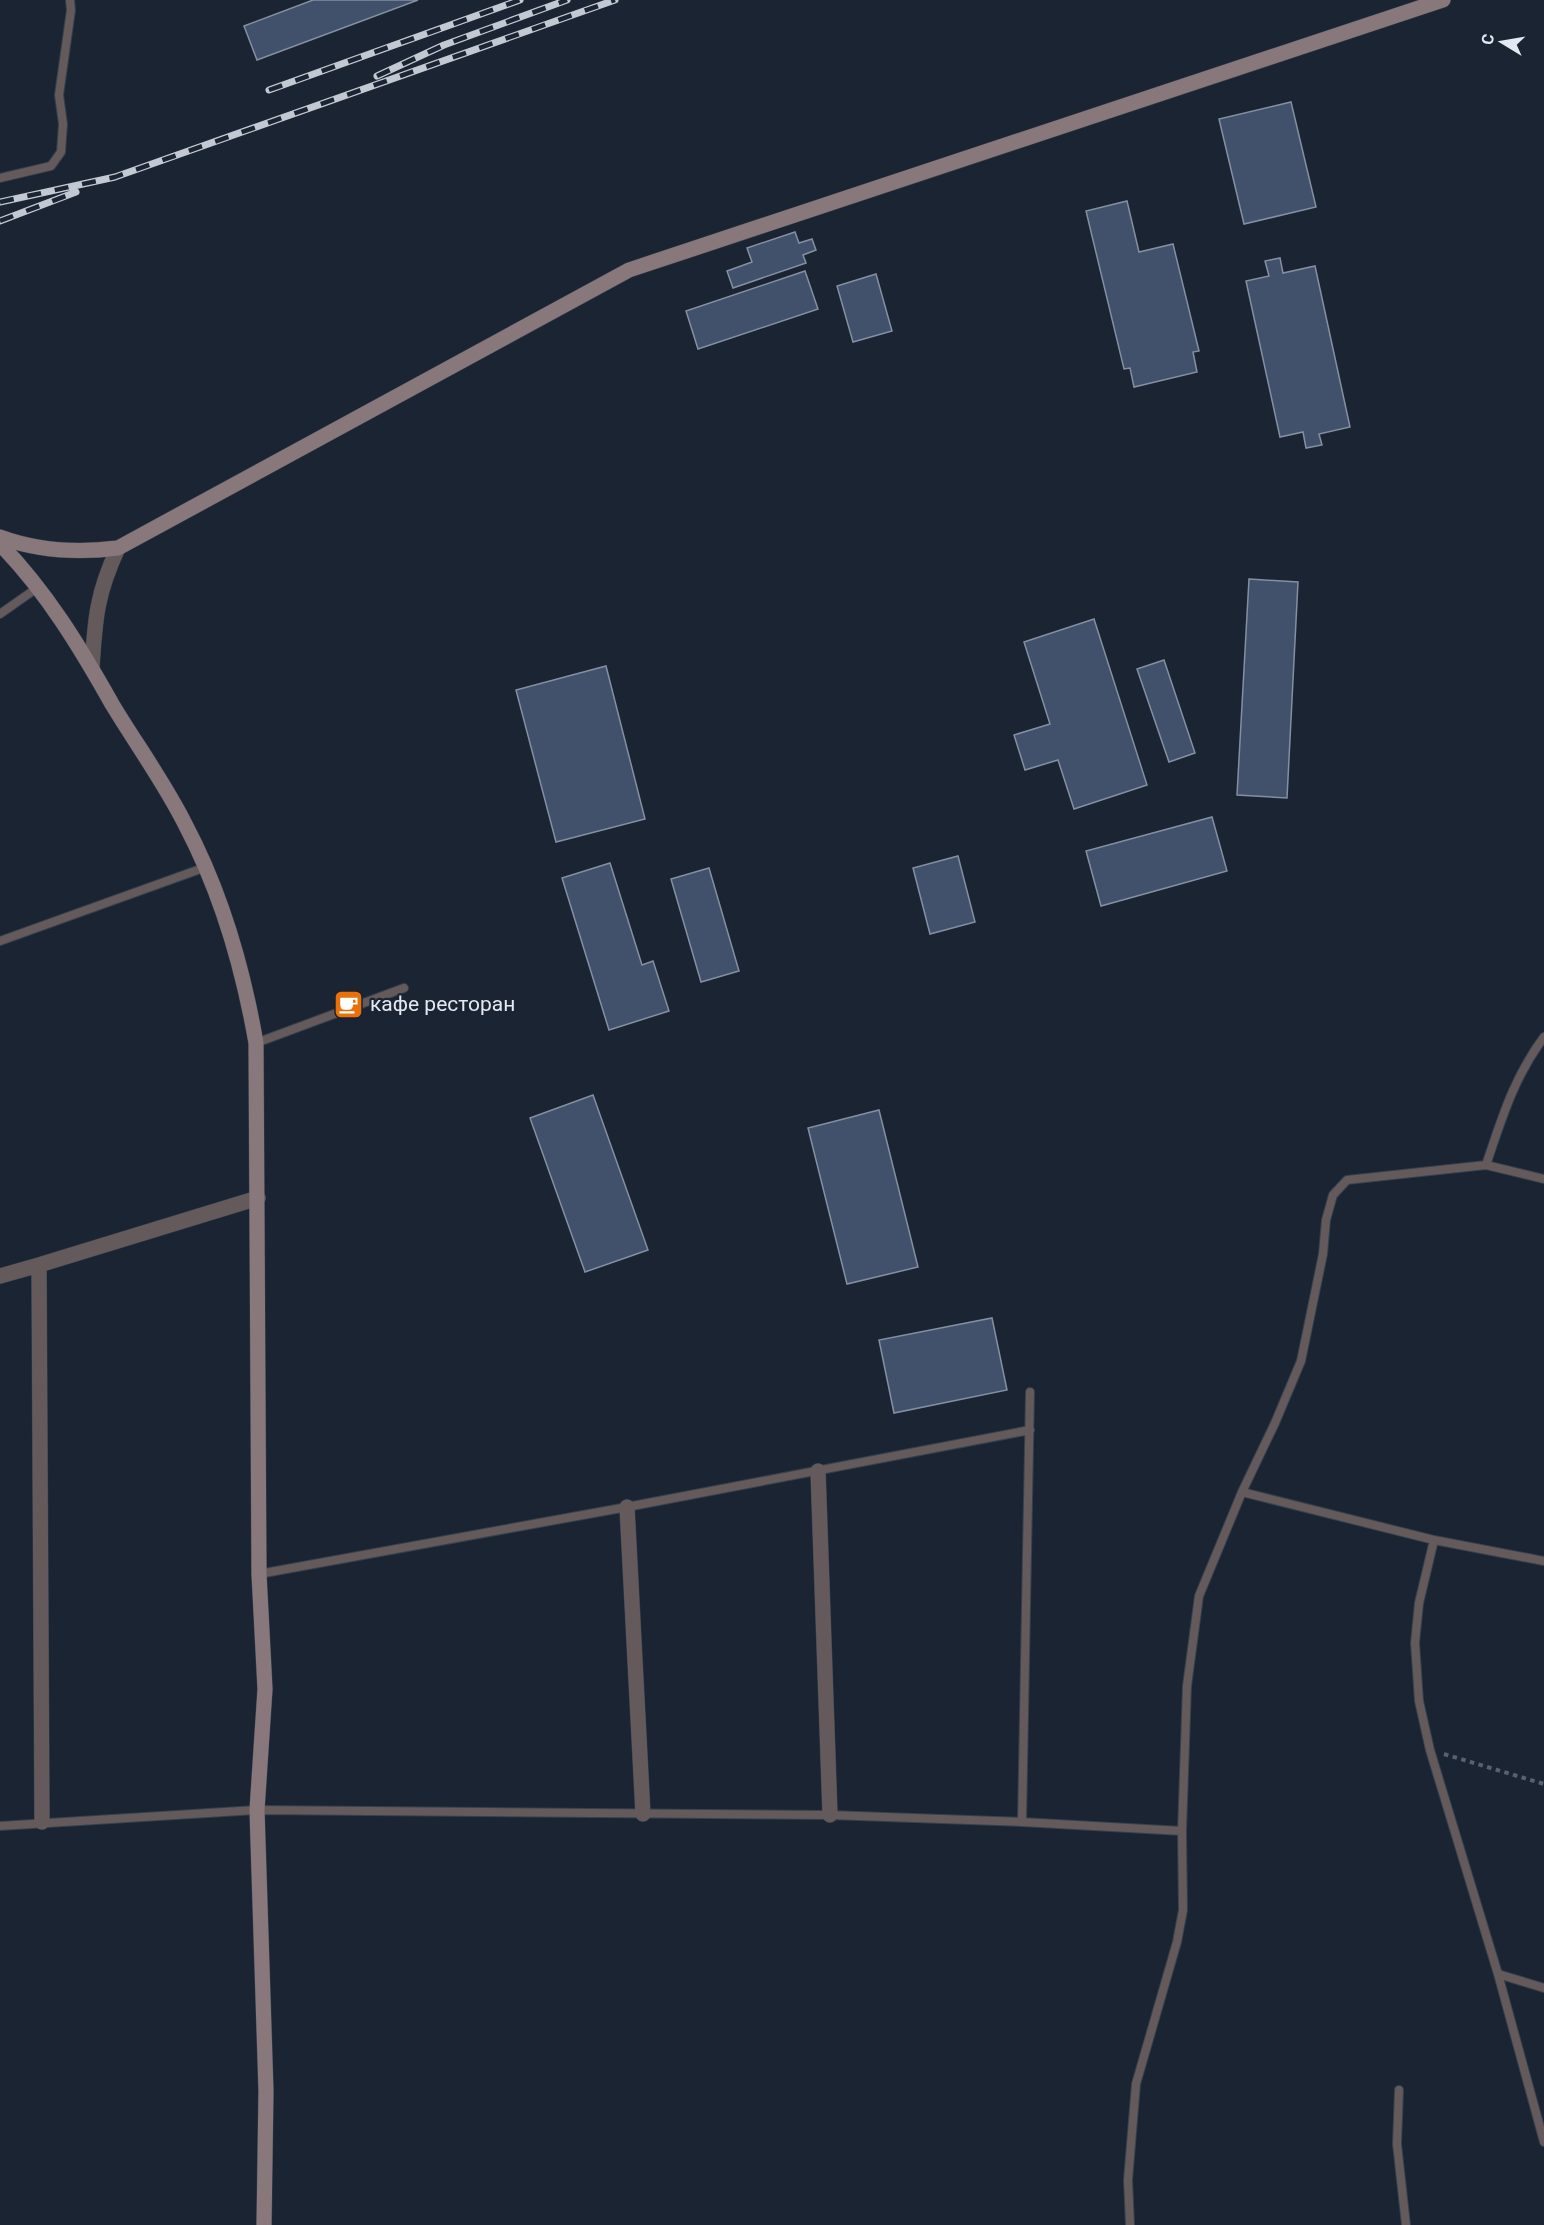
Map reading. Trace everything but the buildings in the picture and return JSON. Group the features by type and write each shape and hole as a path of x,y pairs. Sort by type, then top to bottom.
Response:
{"main road":[{"path":"0,537 33,546 71,551 118,548 629,270 1443,0"},
{"path":"0,544 38,588 92,668 185,822 206,867 235,949 248,998 256,1043 260,1574 265,1689 257,1810 266,2091 264,2225"}],"street":[{"path":"92,668 100,589 118,548"},
{"path":"0,1276 258,1198"},
{"path":"39,1265 42,1822"},
{"path":"818,1470 830,1815"},
{"path":"627,1507 643,1814"}],"lane":[{"path":"0,178 51,166 61,152 63,124 59,95 71,10 70,0"},
{"path":"0,614 38,588"},
{"path":"0,941 206,867"},
{"path":"256,1043 404,988"},
{"path":"1486,1165 1509,1097 1528,1059 1544,1036"},
{"path":"1130,2225 1128,2180 1136,2084 1177,1942 1183,1910 1182,1831 1186,1686 1199,1596 1301,1360 1319,1276 1326,1220 1334,1196 1347,1180 1486,1165 1544,1179"},
{"path":"1022,1822 1030,1392"},
{"path":"260,1574 1030,1430"},
{"path":"1242,1492 1434,1540 1544,1561"},
{"path":"1434,1540 1419,1602 1415,1644 1419,1701 1430,1750 1498,1974 1544,2142"},
{"path":"0,1826 257,1810 830,1815 1182,1831"},
{"path":"1498,1974 1544,1988"},
{"path":"1399,2090 1397,2144 1406,2225"}],"path":[{"path":"1430,1750 1544,1784"}],"railway":[{"path":"269,90 520,0"},
{"path":"377,76 444,45 567,0"},
{"path":"0,202 115,177 615,0"},
{"path":"0,221 76,192"}],"place":[{"name":"кафе ресторан","path":"349,1004"}]}
